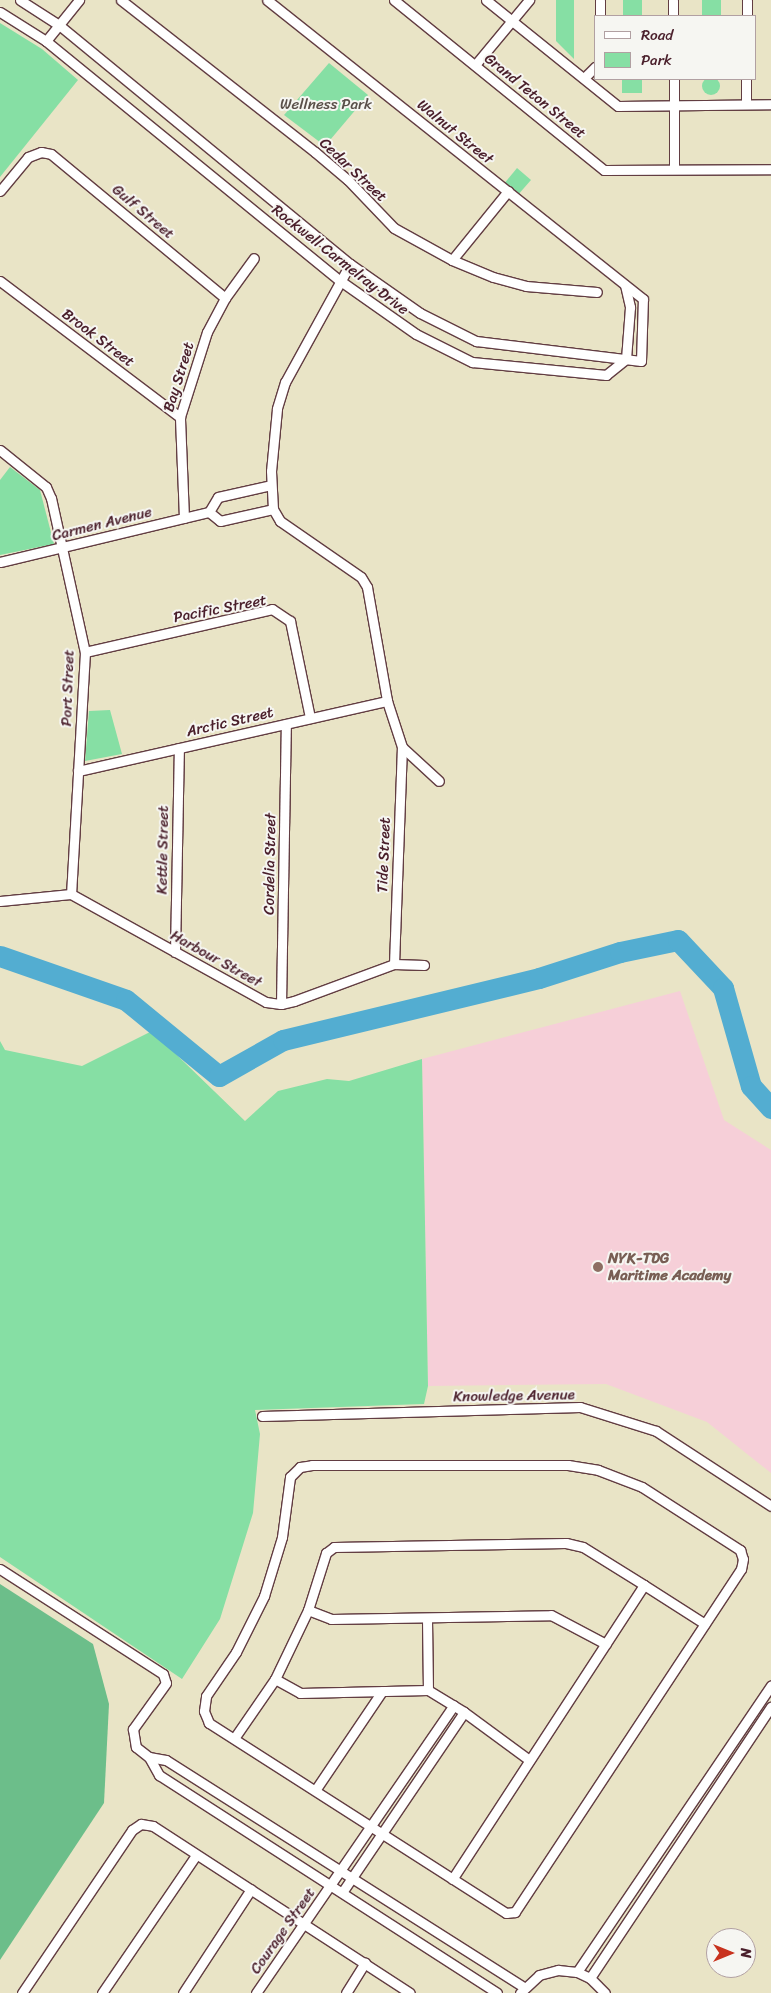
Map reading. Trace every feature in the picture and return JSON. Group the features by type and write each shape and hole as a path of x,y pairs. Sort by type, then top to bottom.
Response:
{"street":[{"name":"Rockwell Carmelray Drive","path":"20,0 59,25 350,264 420,314 476,341 626,359"},
{"path":"46,40 80,0"},
{"name":"Cedar Street","path":"121,0 315,152 348,180 394,228 452,260 526,286 597,292"},
{"name":"Walnut Street","path":"267,0 643,300 641,361 626,359"},
{"name":"Grand Teton Street","path":"394,0 604,170 771,169"},
{"path":"486,0 618,106 771,104"},
{"path":"475,65 514,22 529,0"},
{"path":"600,0 600,15"},
{"path":"673,0 673,15"},
{"path":"747,0 747,15"},
{"name":"Rockwell Carmelray Drive","path":"0,12 46,40 342,282 416,334 472,362 606,375 626,359"},
{"path":"584,78 594,68"},
{"path":"674,80 674,169"},
{"path":"746,80 746,104"},
{"name":"Gulf Street","path":"0,191 28,157 42,152 51,154 225,298"},
{"path":"452,260 508,191"},
{"name":"Bay Street","path":"184,518 180,417 194,366 225,298 254,258"},
{"path":"350,264 342,282 286,382 277,409 271,485 273,509 280,521 361,577 367,588 387,701 402,747 439,781"},
{"name":"Brook Street","path":"0,281 180,417"},
{"path":"625,285 630,308 626,359"},
{"name":"Port Street","path":"0,450 46,487 62,548 85,652 71,894"},
{"path":"210,512 218,497 271,485"},
{"name":"Carmen Avenue","path":"0,562 210,512 220,521 273,509"},
{"name":"Pacific Street","path":"85,652 272,609 290,621 310,718"},
{"name":"Arctic Street","path":"78,771 387,701"},
{"name":"Cordelia Street","path":"280,1004 286,724"},
{"name":"Tide Street","path":"394,964 402,747"},
{"name":"Kettle Street","path":"175,952 179,748"},
{"path":"0,901 71,894"},
{"name":"Harbour Street","path":"71,894 266,1002 280,1004"},
{"path":"280,1004 394,964 424,965"},
{"name":"Knowledge Avenue","path":"262,1416 580,1407 656,1431 771,1506"},
{"path":"568,1465 623,1479 740,1550 743,1559 741,1569 515,1912 506,1913 236,1737 209,1723 204,1711 206,1696 236,1652 264,1596 282,1537 290,1477 300,1467 568,1465"},
{"path":"236,1737 275,1679 308,1610 326,1552 334,1547 566,1543 583,1547 705,1624"},
{"path":"0,1569 163,1674 166,1683 133,1729 136,1747 149,1757 159,1775 333,1884 497,1993"},
{"path":"452,1879 644,1585"},
{"path":"308,1610 331,1619 427,1619 551,1614 606,1644"},
{"path":"427,1619 428,1690"},
{"path":"275,1679 300,1693 428,1690 454,1705 528,1760"},
{"path":"577,1972 771,1685"},
{"path":"316,1789 382,1691"},
{"name":"Courage Street","path":"256,1993 304,1922 333,1884 370,1824 454,1705"},
{"path":"590,1978 771,1707"},
{"path":"343,1891 464,1712"},
{"path":"149,1757 166,1760 522,1990 539,1975 558,1970 577,1972 590,1978 605,1993"},
{"path":"22,1993 132,1830 141,1824 153,1826 304,1922 410,1993"},
{"path":"102,1993 196,1855"},
{"path":"183,1993 250,1889"},
{"path":"346,1993 365,1964"}],"shaded area":[{"name":"NYK-TDG Maritime Academy","path":"680,991 724,1120 771,1150 771,1473 707,1422 606,1384 428,1386 422,1059"}],"green space":[{"path":"556,0 574,0 574,59 556,41"},
{"path":"623,0 642,0 642,15 623,15"},
{"path":"702,0 721,0 721,15 702,15"},
{"path":"0,23 42,49 78,80 0,177"},
{"name":"Wellness Park","path":"329,63 368,95 325,146 284,115"},
{"path":"622,80 642,80 642,93 622,93"},
{"path":"705,80 717,80 720,86 717,92 711,95 705,92 702,86"},
{"path":"517,168 531,180 517,196 503,185"},
{"path":"10,467 40,490 54,544 0,555 0,480"},
{"path":"110,710 122,754 85,761 89,711"},
{"path":"152,1031 245,1121 278,1091 327,1079 349,1081 422,1059 428,1386 424,1404 255,1410 260,1434 253,1513 220,1619 182,1679 0,1557 0,1041 5,1050 82,1066"},
{"path":"0,1584 93,1644 109,1704 104,1803 0,1960"}],"waterway":[{"path":"0,956 126,1000 219,1076 283,1040 539,978 620,952 678,940 723,988 751,1086 771,1108"}],"place":[{"name":"NYK-TDG Maritime Academy","path":"598,1267"}]}
